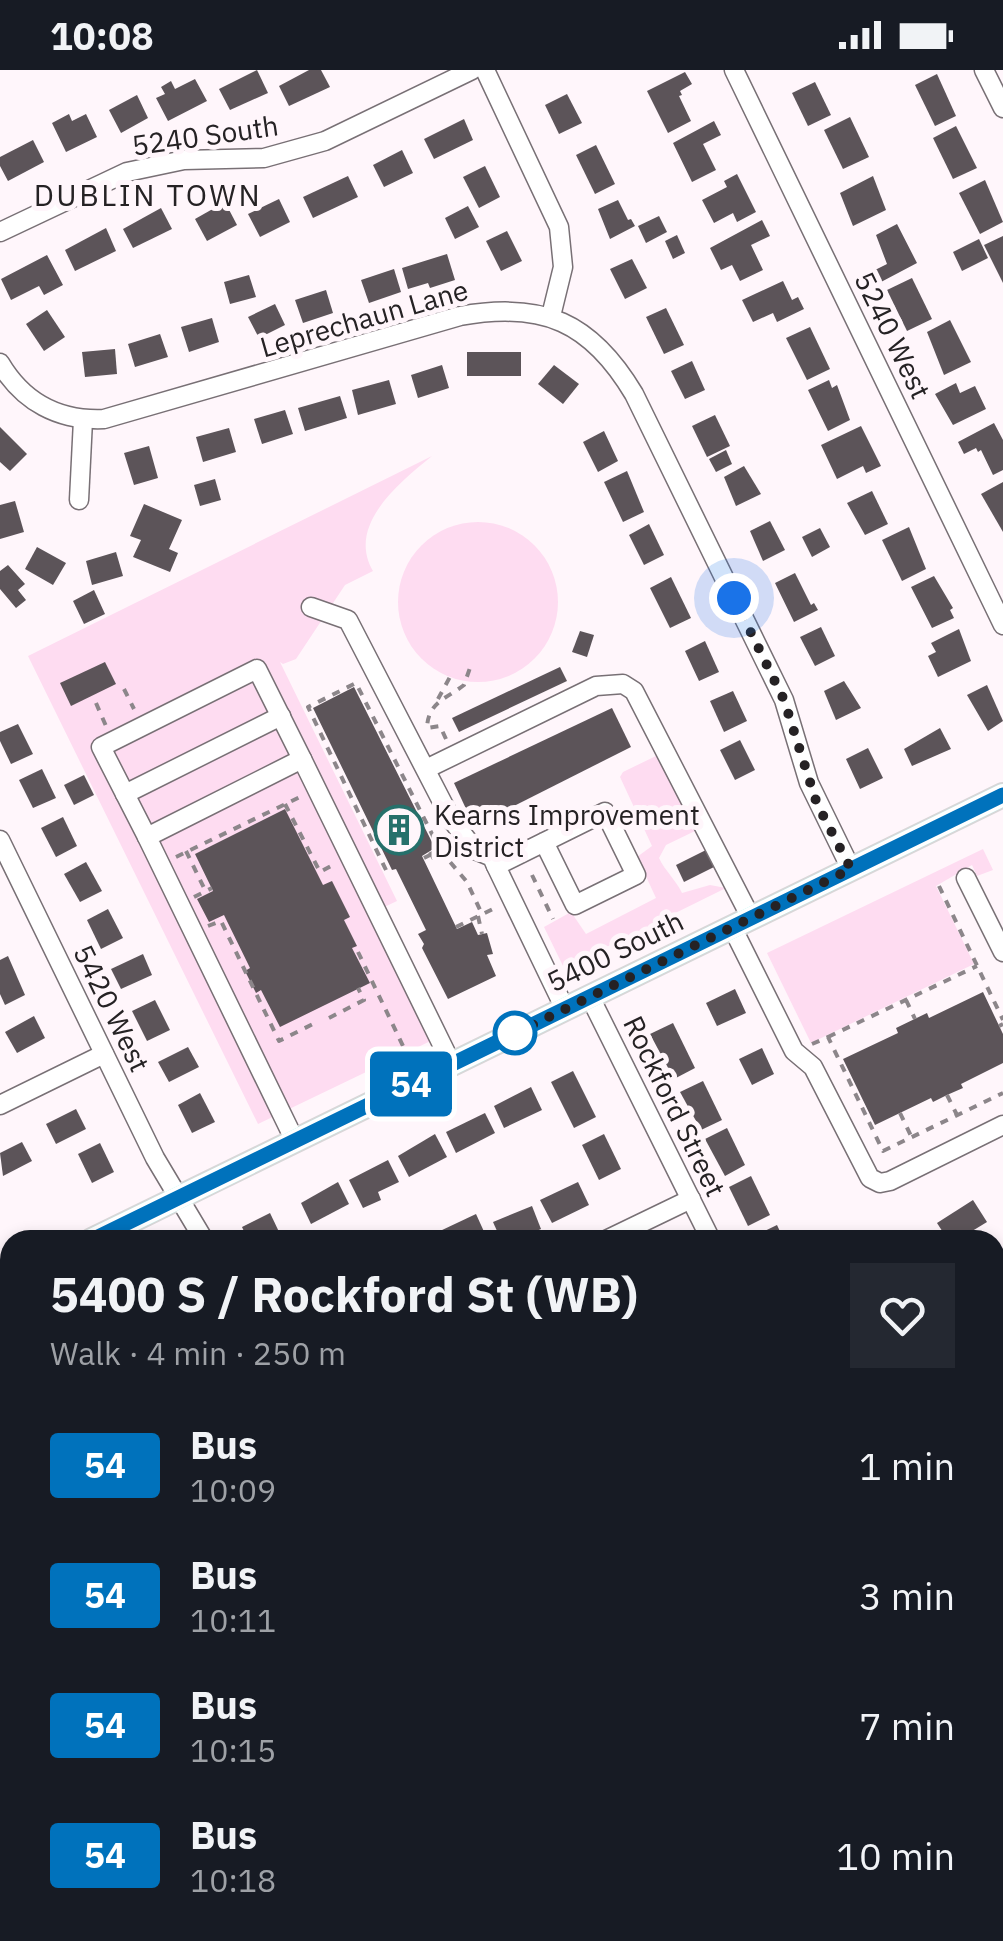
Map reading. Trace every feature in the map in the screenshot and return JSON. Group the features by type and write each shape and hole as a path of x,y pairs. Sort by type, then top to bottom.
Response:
{"main road":[{"name":"5400 South","path":"113,1230 1003,795"}],"street":[{"name":"5240 South","path":"0,232 127,172 184,160 264,158 324,141 472,70"},
{"path":"484,70 559,227 563,267 551,316"},
{"name":"5240 West","path":"734,70 1003,625"},
{"path":"984,70 1003,108"},
{"name":"Leprechaun Lane","path":"0,363 27,398 46,410 83,420 135,413 460,316 526,310 551,316 608,356 634,394 784,700 813,794 851,869"},
{"path":"79,500 83,420"},
{"path":"311,607 348,620 458,830 475,850 492,857 565,1009"},
{"path":"295,1141 102,748 257,669 452,1064"},
{"path":"426,769 596,686 623,684 634,691 742,923 794,1051 813,1067 870,1178 880,1184 890,1181 1003,1125"},
{"path":"125,794 281,716"},
{"path":"146,837 302,759"},
{"path":"496,866 544,842 605,812 636,875 575,906 544,842"},
{"name":"5420 West","path":"0,840 104,1054 198,1230"},
{"path":"966,878 1003,952"},
{"name":"Rockford Street","path":"590,997 706,1230"},
{"path":"0,1105 104,1054"},
{"path":"627,1230 691,1199"}],"path":[{"path":"438,700 464,685 471,665"},
{"path":"452,675 428,713 427,728 440,726 454,755"},
{"path":"386,870 308,707 356,682 447,863 467,882 480,916 482,934"},
{"path":"124,689 143,726"},
{"path":"96,703 108,730"},
{"path":"172,860 302,796"},
{"path":"285,804 320,872 334,865 340,879"},
{"path":"424,858 440,850"},
{"path":"186,852 209,890 194,898"},
{"path":"532,875 554,919"},
{"path":"938,886 1002,1024"},
{"path":"529,892 538,888"},
{"path":"456,927 496,908"},
{"path":"207,927 221,921 279,1041 313,1024"},
{"path":"358,952 404,1048"},
{"path":"810,1043 977,966"},
{"path":"328,1018 364,1000 358,988"},
{"path":"906,1000 915,1019"},
{"path":"828,1036 884,1151 1003,1093"},
{"path":"948,1096 957,1115"},
{"path":"900,1113 912,1137"}],"shaded area":[{"path":"432,456 405,478 371,521 366,554 373,571 345,585 296,659 280,662 397,901 380,909 441,1036 258,1124 28,656"},
{"path":"478,522 509,528 534,546 552,571 558,602 552,633 534,658 509,676 478,682 447,676 422,658 404,633 398,602 404,571 422,546 447,528"},
{"path":"658,755 695,831 666,845 659,858 682,893 710,885 726,888 564,968 544,927 571,912 586,934 656,898 637,857 652,846 620,777"},
{"path":"983,849 993,870 977,876 972,865 936,886 974,964 811,1043 767,953"}],"building":[{"path":"257,70 268,93 230,110 219,89"},
{"path":"309,70 321,70 330,87 289,106 279,86"},
{"path":"685,72 692,84 679,96 691,121 668,133 647,91"},
{"path":"937,74 956,116 935,126 915,85"},
{"path":"195,79 207,101 168,121 156,98 165,94 161,87 171,81 175,89"},
{"path":"815,82 831,115 808,126 792,93"},
{"path":"567,94 582,123 559,134 545,105"},
{"path":"137,95 148,118 121,133 109,110"},
{"path":"69,114 72,121 86,114 97,137 66,152 52,123"},
{"path":"850,117 869,157 843,169 824,130"},
{"path":"464,119 473,140 434,159 424,139"},
{"path":"714,121 721,135 703,144 716,170 692,182 673,143"},
{"path":"956,126 977,168 953,179 933,138"},
{"path":"33,140 44,162 8,181 0,157"},
{"path":"596,145 615,184 595,194 576,155"},
{"path":"402,150 413,173 384,187 373,165"},
{"path":"485,166 500,197 479,208 463,177"},
{"path":"737,174 756,212 737,222 733,213 714,223 702,200 727,187 724,181"},
{"path":"348,176 358,197 313,218 303,197"},
{"path":"873,176 886,210 853,226 840,193"},
{"path":"985,180 1003,222 980,234 959,193"},
{"path":"279,199 290,222 260,237 248,214"},
{"path":"618,200 635,226 610,239 598,209"},
{"path":"225,202 237,225 207,241 195,219"},
{"path":"468,206 479,227 455,239 445,218"},
{"path":"161,208 172,229 133,248 123,229"},
{"path":"659,216 667,232 646,243 638,226"},
{"path":"762,220 770,236 751,245 763,270 740,281 732,265 721,270 710,248"},
{"path":"897,224 917,263 881,282 875,270 887,264 876,235"},
{"path":"106,228 116,251 75,271 65,250"},
{"path":"507,231 522,261 501,271 486,241"},
{"path":"677,235 685,253 673,259 665,241"},
{"path":"1003,236 1003,283 984,245"},
{"path":"979,239 988,258 962,271 953,252"},
{"path":"447,254 455,280 430,288 428,283 408,289 402,268"},
{"path":"47,255 63,285 44,295 39,286 11,300 1,279"},
{"path":"632,259 647,288 625,299 610,269"},
{"path":"394,269 401,292 369,303 361,280"},
{"path":"249,275 256,297 230,304 224,282"},
{"path":"912,278 932,319 907,331 887,290"},
{"path":"783,281 792,300 798,297 804,309 777,322 773,313 753,322 742,300"},
{"path":"326,290 333,313 303,323 295,300"},
{"path":"275,304 285,325 259,338 248,317"},
{"path":"666,308 684,345 664,354 646,317"},
{"path":"47,310 65,337 44,351 26,324"},
{"path":"212,318 219,342 189,352 181,327"},
{"path":"950,320 971,362 944,375 927,332"},
{"path":"810,327 830,369 807,380 786,338"},
{"path":"160,334 168,357 135,367 128,344"},
{"path":"115,349 117,374 85,377 82,352"},
{"path":"467,352 521,352 521,376 467,376"},
{"path":"692,361 705,390 685,399 671,371"},
{"path":"442,365 449,388 418,398 411,375"},
{"path":"554,365 579,384 563,404 538,384"},
{"path":"389,380 396,404 358,415 352,390"},
{"path":"829,380 832,388 837,385 850,420 828,431 808,390"},
{"path":"956,383 960,393 975,386 986,409 953,425 935,394"},
{"path":"340,396 347,418 305,431 298,408"},
{"path":"285,410 293,434 262,444 254,419"},
{"path":"715,415 730,446 707,457 692,426"},
{"path":"994,423 1003,440 1003,470 993,475 981,450 976,448 964,454 958,442"},
{"path":"861,426 881,466 866,473 863,466 837,479 821,445"},
{"path":"0,427 27,454 10,471 0,462"},
{"path":"229,428 236,452 203,462 196,437"},
{"path":"604,431 618,461 598,472 583,442"},
{"path":"149,446 158,478 134,485 124,453"},
{"path":"726,450 732,464 716,472 709,459"},
{"path":"744,466 761,494 736,506 724,477"},
{"path":"627,471 644,512 623,522 604,482"},
{"path":"215,479 221,500 200,506 194,485"},
{"path":"1003,482 1003,532 981,494"},
{"path":"872,491 888,524 865,535 847,503"},
{"path":"15,501 24,532 0,539 0,505"},
{"path":"144,504 182,520 169,549 178,553 170,572 133,557 141,540 130,536"},
{"path":"770,521 785,550 763,561 750,531"},
{"path":"649,524 664,555 644,565 629,535"},
{"path":"909,527 926,569 902,581 882,540"},
{"path":"820,528 830,547 812,557 802,537"},
{"path":"37,547 66,563 53,585 25,569"},
{"path":"116,552 123,576 92,585 86,561"},
{"path":"8,565 25,584 18,590 26,600 16,608 0,589 0,571"},
{"path":"795,573 811,605 814,603 818,610 794,622 775,583"},
{"path":"934,576 953,608 950,610 954,618 932,628 911,587"},
{"path":"671,577 691,618 670,628 650,588"},
{"path":"94,590 105,614 84,624 73,601"},
{"path":"821,627 835,656 815,666 800,637"},
{"path":"959,629 971,661 938,677 928,656 936,652 931,643"},
{"path":"580,631 594,635 587,657 572,652"},
{"path":"705,641 719,672 699,681 685,651"},
{"path":"105,662 116,684 71,706 60,683"},
{"path":"560,667 567,681 459,732 452,718"},
{"path":"844,681 861,708 836,720 824,691"},
{"path":"987,685 1003,721 988,731 967,695"},
{"name":"Kearns Improvement District","path":"354,687 435,848 422,856 457,929 472,922 478,935 487,933 493,954 487,955 496,976 448,999 422,948 424,944 418,934 426,930 396,869 392,870 313,708"},
{"path":"733,691 747,721 724,732 710,701"},
{"path":"612,708 631,747 474,826 454,783"},
{"path":"18,724 33,754 11,764 0,732"},
{"path":"940,728 951,749 912,766 904,749"},
{"path":"740,740 755,770 735,780 720,750"},
{"path":"868,748 883,778 860,789 846,759"},
{"path":"42,769 56,798 33,808 19,780"},
{"path":"84,775 94,795 74,805 64,785"},
{"path":"285,809 323,885 332,881 350,917 344,920 357,946 352,948 370,983 280,1027 261,990 256,993 245,971 250,968 224,915 209,922 197,899 213,891 195,854"},
{"path":"63,817 77,846 56,857 41,828"},
{"path":"708,849 716,866 684,882 676,865"},
{"path":"86,862 102,891 80,902 64,874"},
{"path":"108,909 123,938 101,949 87,920"},
{"path":"143,954 152,975 121,989 111,969"},
{"path":"8,956 25,995 5,1005 0,994 0,960"},
{"path":"735,989 746,1013 717,1026 706,1003"},
{"path":"983,992 1003,1034 1003,1063 961,1084 963,1088 933,1102 931,1098 875,1125 843,1059 898,1033 896,1028 927,1013 929,1018"},
{"path":"155,1000 170,1030 147,1041 132,1011"},
{"path":"34,1016 45,1038 17,1053 5,1032"},
{"path":"673,1023 695,1068 674,1079 650,1034"},
{"path":"188,1047 199,1067 169,1082 158,1062"},
{"path":"762,1048 774,1074 752,1085 739,1059"},
{"path":"573,1071 596,1117 574,1128 551,1082"},
{"path":"703,1081 722,1120 701,1130 680,1092"},
{"path":"531,1087 542,1110 504,1128 494,1106"},
{"path":"200,1093 215,1122 192,1133 178,1105"},
{"path":"76,1109 86,1129 56,1144 46,1124"},
{"path":"485,1113 495,1133 456,1153 446,1132"},
{"path":"727,1128 745,1165 725,1176 705,1139"},
{"path":"435,1134 447,1157 409,1177 398,1156"},
{"path":"604,1134 621,1169 599,1180 582,1145"},
{"path":"22,1142 32,1161 3,1176 0,1153"},
{"path":"100,1143 114,1172 92,1183 78,1154"},
{"path":"388,1160 399,1182 378,1192 381,1200 363,1208 349,1180"},
{"path":"751,1176 770,1215 748,1226 729,1187"},
{"path":"338,1182 349,1204 311,1224 301,1203"},
{"path":"578,1182 589,1205 552,1223 540,1200"},
{"path":"973,1200 987,1222 974,1230 942,1230 937,1223"},
{"path":"532,1206 541,1229 497,1230 493,1222"},
{"path":"270,1213 278,1230 243,1230 242,1227"},
{"path":"476,1214 483,1230 442,1230"}],"bus line":[{"name":"54","path":"112,1230 1003,795"}],"place":[{"name":"Kearns Improvement District","path":"399,830"}],"district":[{"name":"DUBLIN TOWN","path":"148,194"}],"route":[{"path":"515,1033 508,1037 851,869 809,784 784,700 734,598"}]}
